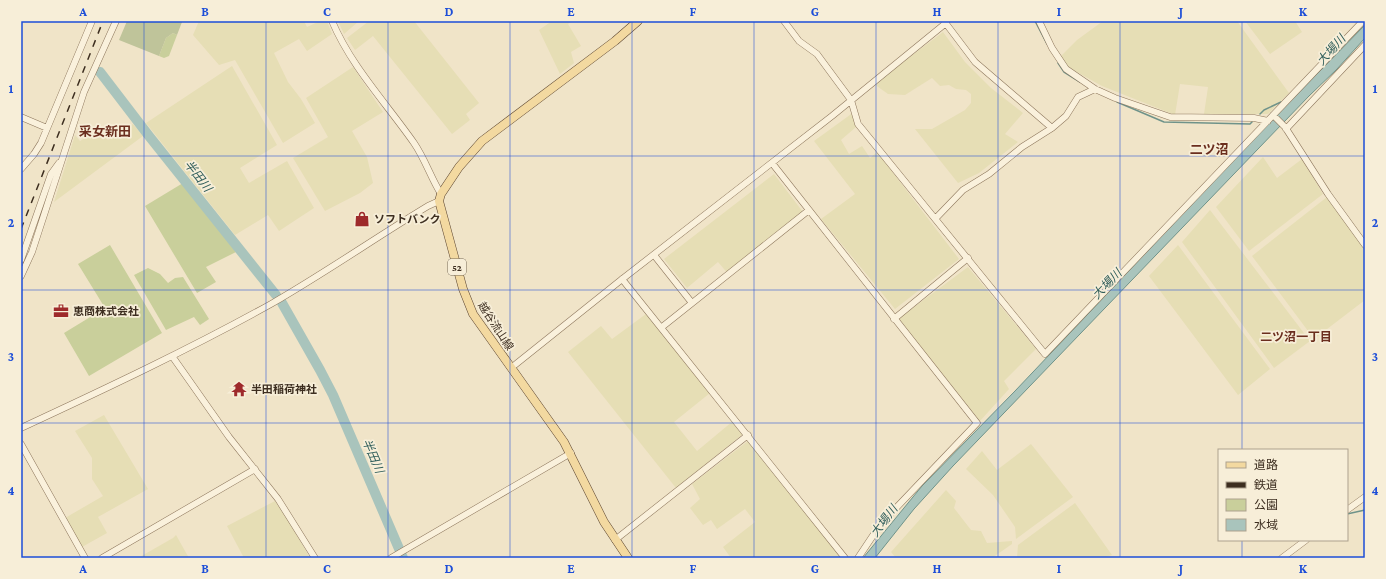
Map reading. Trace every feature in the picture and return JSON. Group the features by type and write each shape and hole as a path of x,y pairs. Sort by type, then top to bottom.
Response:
{"main road":[{"path":"440,197 459,167 482,141 615,41 638,21"},
{"name":"越谷流山線","path":"440,197 469,306 478,322 571,453 601,516 628,558"}],"street":[{"path":"21,169 39,148 92,21"},
{"path":"21,276 32,252 89,78 116,21"},
{"path":"21,428 172,356 296,289 338,264 440,197 414,143 362,72 341,40 332,21"},
{"path":"784,21 799,41 817,54 851,100 858,124 929,214 936,218 1045,354 1274,116 1359,23"},
{"path":"1039,21 1052,48 1066,69 1093,90 1164,116 1254,118 1268,121"},
{"path":"511,368 622,279 772,163 945,22 975,62 1052,128"},
{"path":"1286,128 1365,45"},
{"path":"936,218 962,190 989,174 1022,147 1052,128 1066,116 1078,97 1093,90"},
{"path":"1274,116 1286,128 1328,194 1365,245"},
{"path":"21,117 47,128"},
{"path":"22,258 51,174 63,158"},
{"path":"772,163 977,423 881,525 858,558"},
{"path":"662,327 810,210"},
{"path":"654,255 692,303"},
{"path":"894,319 968,258"},
{"path":"622,279 662,327 845,558"},
{"path":"172,356 229,437 292,519 314,558"},
{"path":"616,540 748,435"},
{"path":"21,444 85,558"},
{"path":"391,558 571,453"},
{"path":"102,558 255,469"},
{"path":"1348,509 1365,497"},
{"path":"1282,558 1305,541"},
{"path":"402,552 407,558"}],"shaded area":[{"path":"199,21 304,21 307,27 320,21 327,21 332,34 307,51 299,39 274,53 288,82 301,99 315,123 283,143 235,60 219,65 193,35"},
{"path":"338,21 359,21 344,34"},
{"path":"369,21 414,21 479,103 466,114 470,120 452,134 373,36 355,50 347,38"},
{"path":"552,21 572,21 568,24 581,46 571,52 574,63 560,74 539,30"},
{"path":"1103,21 1237,21 1289,93 1268,114 1204,114 1208,87 1180,84 1175,115 1102,86 1068,67 1061,56 1077,40"},
{"path":"1245,21 1295,21 1302,32 1270,54"},
{"path":"943,32 965,62 991,88 1023,113 1005,134 1018,142 979,173 958,183 915,129 932,129 965,110 971,103 971,94 966,90 956,89 949,85 940,86 932,78 905,95 888,94 874,84"},
{"path":"232,66 277,145 240,168 249,183 287,161 314,208 279,231 268,215 235,235 146,123"},
{"path":"353,67 383,112 352,131 367,157 373,183 360,193 325,211 293,158 328,137 306,98"},
{"path":"854,112 856,127 841,140 849,154 862,146 870,158 877,152 959,259 895,309 821,219 855,194 814,141"},
{"path":"133,124 143,136 54,202 75,135 80,141 97,131 108,140"},
{"path":"1263,157 1277,178 1302,159 1323,194 1249,251 1216,207"},
{"path":"774,174 806,216 730,276 718,262 687,288 664,259"},
{"path":"1327,197 1365,248 1365,300 1314,339 1252,256"},
{"path":"1210,210 1310,341 1274,368 1182,242"},
{"path":"1178,245 1270,369 1238,395 1149,276"},
{"path":"968,267 1036,349 1004,381 1009,389 980,421 898,319"},
{"path":"646,314 710,393 674,422 697,451 733,421 743,434 676,488 568,352 601,326 612,339"},
{"path":"104,415 148,489 98,517 107,533 82,547 65,518 103,496 92,479 92,458 75,431"},
{"path":"748,441 842,558 731,558 723,547 755,522 745,509 717,529 711,520 703,525 690,508 700,499 692,484"},
{"path":"1031,444 1073,497 1016,539 1015,527 993,495 966,469 982,451 997,470"},
{"path":"946,490 956,501 954,508 971,530 981,531 987,543 1012,541 1012,544 992,558 896,558 891,552"},
{"path":"275,501 287,518 310,558 244,558 227,526"},
{"path":"1075,503 1112,555 1103,558 1017,558 1018,545"},
{"path":"176,535 189,558 138,558 173,538"}],"green space":[{"path":"127,21 182,22 177,35 173,33 166,38 159,56 119,40"},
{"path":"173,33 177,35 169,56 164,58 159,56 166,38"},
{"path":"183,183 236,252 206,267 216,282 197,293 145,206"},
{"path":"110,245 162,333 89,376 64,333 105,308 78,264"},
{"path":"148,268 160,274 168,283 175,278 183,277 209,319 200,325 194,317 166,330 134,275"}],"water":[{"path":"1365,25 1365,38 1337,69 1309,96 953,466 914,509 875,558 863,558 922,486 1015,391 1267,125"}],"waterway":[{"path":"1035,21 1047,44"},
{"path":"1058,63 1064,72 1080,82"},
{"name":"半田川","path":"100,72 276,295"},
{"path":"1117,102 1164,122 1250,124 1252,122"},
{"path":"1260,114 1264,110 1281,102"},
{"name":"半田川","path":"282,303 333,395 403,558"},
{"path":"1348,514 1365,510"}],"railway":[{"path":"21,229 103,21"}],"place":[{"name":"ソフトバンク","path":"362,219"},
{"name":"恵商株式会社","path":"61,311"},
{"name":"半田稲荷神社","path":"239,389"}],"district":[{"name":"采女新田","path":"105,131"},
{"name":"二ツ沼","path":"1209,149"},
{"name":"二ツ沼一丁目","path":"1296,337"}],"water label":[{"name":"大場川","path":"1331,50"},
{"name":"大場川","path":"1107,284"},
{"name":"大場川","path":"884,521"}]}
